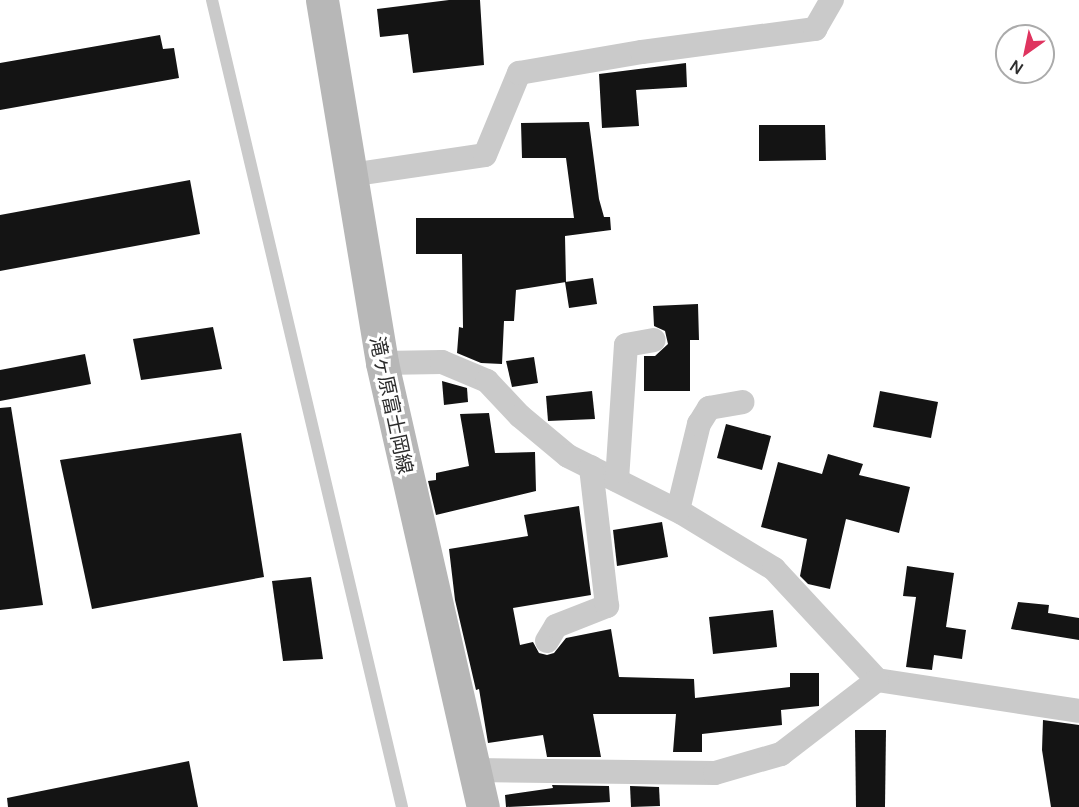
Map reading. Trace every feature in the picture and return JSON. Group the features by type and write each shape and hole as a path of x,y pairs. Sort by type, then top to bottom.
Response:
{"main road":[{"name":"滝ヶ原富士岡線","path":"322,0 381,363 483,807"}],"street":[{"path":"350,176 485,155 519,73 642,52 815,29 832,0"},
{"path":"617,480 626,345 654,340"},
{"path":"381,363 442,362 487,381 536,429 568,456 678,510 774,569 877,680 1079,711"},
{"path":"678,510 699,424 709,408 742,402"},
{"path":"547,641 556,626 607,606 591,467"},
{"path":"475,770 715,773 781,754 877,680"}],"lane":[{"path":"212,0 402,807"}],"building":[{"path":"449,0 480,0 484,65 413,73 408,34 380,37 377,9"},
{"path":"160,35 163,49 174,48 179,78 0,110 0,63"},
{"path":"686,63 687,87 636,90 639,126 602,128 599,74"},
{"path":"589,122 599,199 604,217 610,217 611,230 565,236 566,282 516,290 514,321 504,321 502,364 481,363 457,353 459,327 463,328 462,254 416,254 416,218 574,218 566,158 522,158 521,123"},
{"path":"759,125 825,125 826,160 759,161"},
{"path":"190,180 200,234 0,271 0,215"},
{"path":"593,278 597,304 569,308 565,282"},
{"path":"698,304 699,340 690,340 690,391 644,391 644,356 655,356 668,344 665,331 654,326 653,306"},
{"path":"213,327 222,369 141,380 133,339"},
{"path":"85,354 91,384 0,401 0,370"},
{"path":"534,357 538,383 512,387 506,361"},
{"path":"442,381 467,388 468,402 444,405"},
{"path":"592,391 595,419 548,421 546,396"},
{"path":"880,391 938,402 931,438 873,427"},
{"path":"11,407 43,605 0,610 0,408"},
{"path":"489,413 495,453 535,452 536,491 436,515 428,481 436,480 436,473 469,466 460,414"},
{"path":"726,424 771,436 762,470 717,458"},
{"path":"241,433 264,577 92,609 60,460"},
{"path":"828,454 863,464 859,475 910,487 899,533 846,519 830,589 808,584 800,576 807,539 761,527 778,462 822,474"},
{"path":"579,506 591,595 513,608 520,645 533,642 539,653 547,655 554,653 566,638 611,629 619,677 694,679 695,698 790,687 790,673 819,673 819,706 781,710 782,725 702,734 702,752 673,752 676,714 593,714 601,757 547,757 543,735 488,743 479,689 476,690 455,600 449,549 528,536 524,515"},
{"path":"662,522 668,557 617,566 613,530"},
{"path":"907,566 954,573 946,627 966,630 962,659 934,655 932,670 906,667 916,597 903,596"},
{"path":"311,577 323,659 283,661 272,581"},
{"path":"1018,602 1049,605 1048,613 1079,618 1079,640 1011,629"},
{"path":"773,610 777,647 713,654 709,617"},
{"path":"1043,720 1079,725 1079,807 1051,807 1042,750"},
{"path":"855,730 886,730 885,807 856,807"},
{"path":"189,761 198,807 8,807 7,798"},
{"path":"552,785 609,786 610,802 506,807 505,795 553,788"},
{"path":"630,786 659,787 660,806 631,807"}]}
